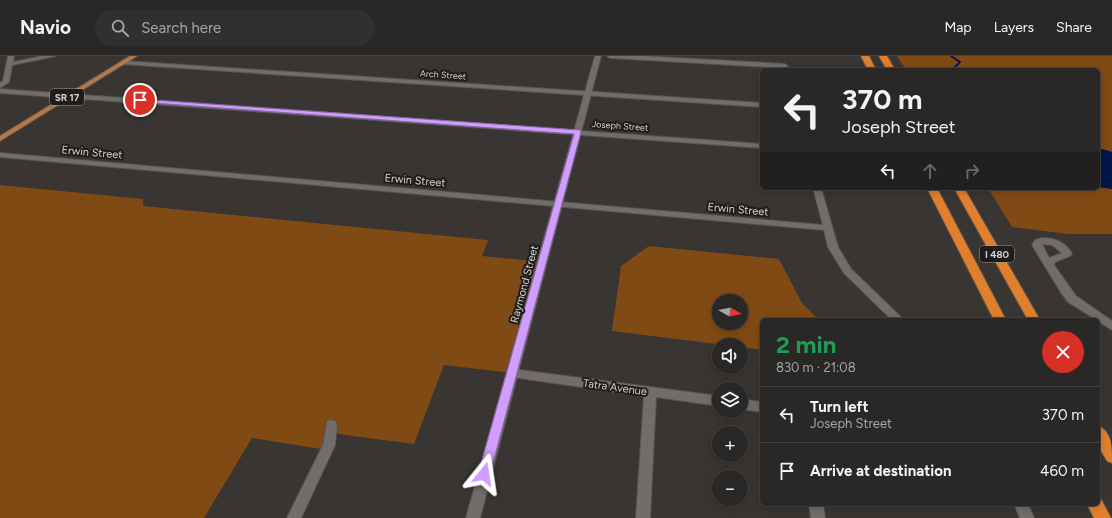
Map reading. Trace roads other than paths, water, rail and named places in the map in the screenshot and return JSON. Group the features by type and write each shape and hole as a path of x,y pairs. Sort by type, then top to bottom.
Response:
{"highway":[{"path":"865,56 871,68"},
{"path":"884,56 890,68"},
{"name":"I 480","path":"933,190 999,318"},
{"name":"I 480","path":"960,190 1033,318"},
{"path":"1100,435 1112,456"},
{"path":"1097,506 1103,518"}],"main road":[{"name":"SR 17","path":"0,140 134,56"}],"street":[{"path":"0,89 6,82 11,56"},
{"path":"10,64 53,56"},
{"name":"Raymond Street","path":"472,518 598,56"},
{"path":"610,56 785,66"},
{"name":"Arch Street","path":"123,63 760,105"},
{"name":"Joseph Street","path":"0,89 59,96 760,146"},
{"name":"Erwin Street","path":"0,155 828,228"},
{"path":"818,190 833,247 847,271 897,318"},
{"path":"1049,264 1072,299 1112,326"},
{"name":"Tatra Avenue","path":"512,372 712,400"},
{"path":"643,518 650,392"},
{"path":"748,405 760,407"},
{"path":"294,518 329,445 330,425"},
{"path":"816,506 818,518"},
{"path":"1022,506 1027,518"}],"waterway":[{"path":"951,56 960,62 954,68"}]}
